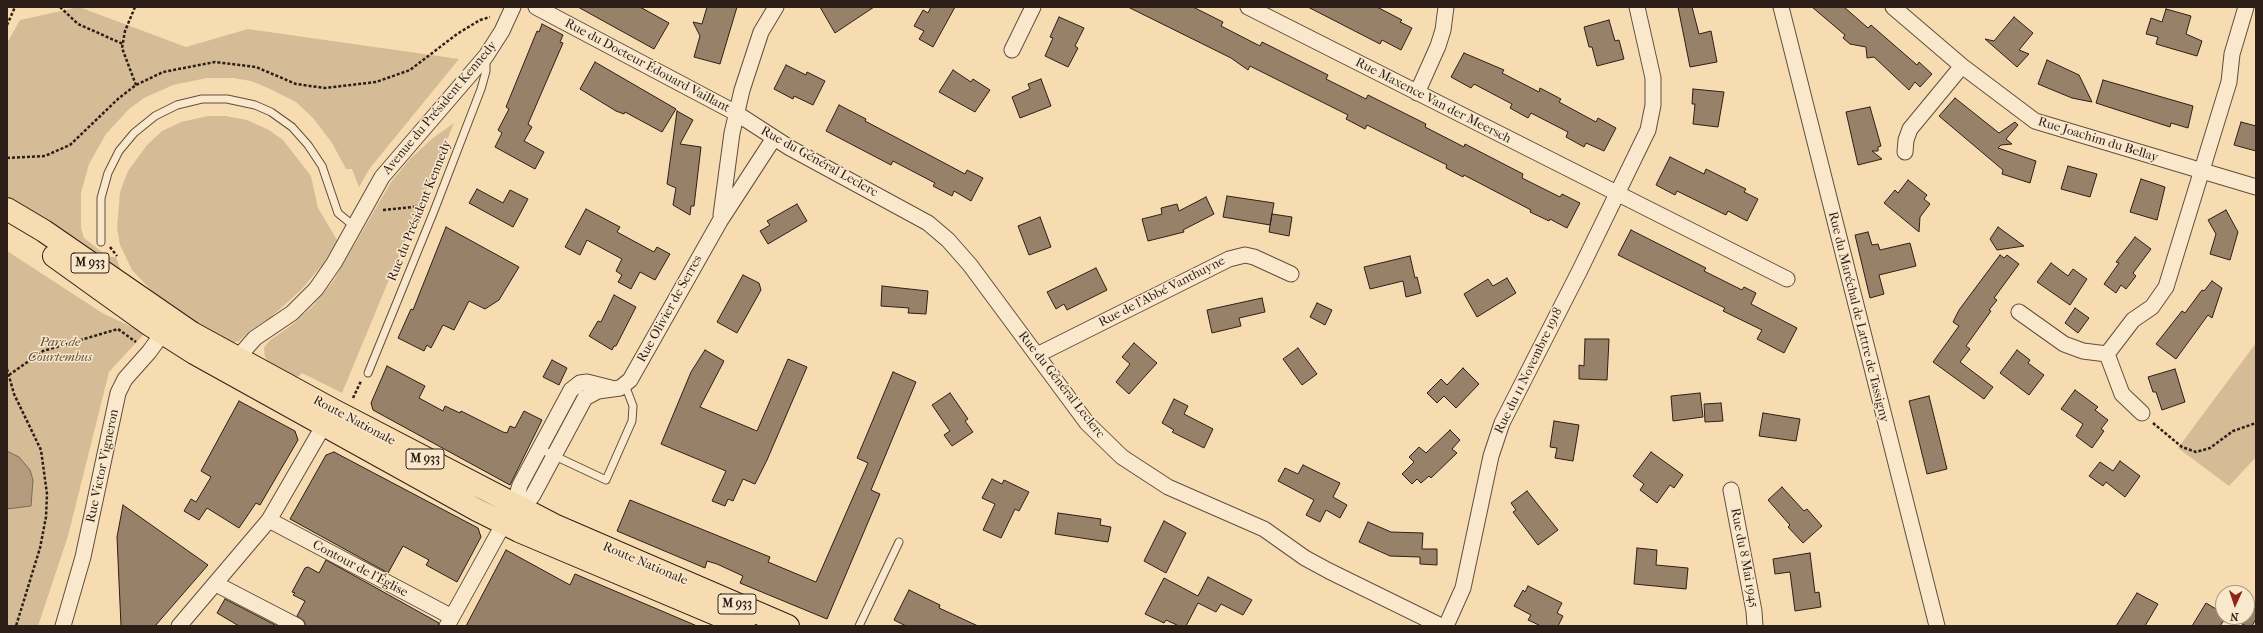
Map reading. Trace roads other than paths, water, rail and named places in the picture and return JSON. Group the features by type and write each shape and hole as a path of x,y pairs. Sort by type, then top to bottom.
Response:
{"main road":[{"name":"Route Nationale","path":"7,209 44,230 168,326"},
{"name":"Route Nationale","path":"7,223 231,365 328,418 504,524 744,626"},
{"name":"Route Nationale","path":"328,418 554,525 788,626"}],"street":[{"name":"Rue du Docteur Édouard Vaillant","path":"536,7 736,114"},
{"name":"Rue Olivier de Serres","path":"720,221 725,196 736,114 755,46 767,20 776,7"},
{"path":"1012,50 1033,7"},
{"name":"Rue Maxence Van der Meersch","path":"1248,7 1618,195"},
{"path":"1417,93 1438,46 1443,30 1446,7"},
{"name":"Rue du 11 Novembre 1918","path":"1446,626 1462,588 1491,456 1502,423 1643,143 1653,105 1653,78 1637,7"},
{"name":"Rue du Maréchal de Lattre de Tassigny","path":"1781,7 1937,626"},
{"name":"Rue Joachim du Bellay","path":"1893,7 1962,66 2035,121 2256,187"},
{"path":"2107,354 2133,320 2152,307 2166,287 2229,82 2232,54 2246,7"},
{"name":"Avenue du Président Kennedy","path":"231,365 255,338 292,313 316,289 355,227 368,202 391,165 486,56 511,13"},
{"path":"1905,152 1906,140 1910,129 1962,66"},
{"name":"Rue du Général Leclerc","path":"736,114 774,138 896,204 934,228 970,265 1098,436 1122,457 1147,475 1190,498 1264,530 1305,558 1441,626"},
{"name":"Rue Olivier de Serres","path":"620,387 634,374 720,221 774,138"},
{"path":"1618,195 1787,279"},
{"name":"Rue de l'Abbé Vanthuyne","path":"1037,355 1229,259 1245,255 1254,257 1291,274"},
{"path":"2019,312 2064,344 2083,351 2107,354"},
{"name":"Rue Victor Vigneron","path":"63,626 83,557 118,393 125,379 149,352 168,326"},
{"path":"2107,354 2122,394 2142,413"},
{"path":"450,622 514,505 520,485 571,390 575,385 593,382 620,387"},
{"path":"514,505 529,500 585,398 598,391 620,387"},
{"path":"179,626 216,584 268,520 328,418"},
{"name":"Rue du 8 Mai 1945","path":"1731,490 1754,611 1755,626"},
{"name":"Contour de l'Église","path":"268,520 450,622"},
{"path":"216,584 297,626"}],"lane":[{"name":"Rue du Président Kennedy","path":"368,373 434,211 481,89 486,71 486,56"},
{"path":"101,242 101,198 108,173 119,151 134,133 155,116 177,105 202,99 227,100 255,105 276,115 292,127 308,145 322,166 338,213 355,227"},
{"path":"540,449 553,457 606,480 632,421 633,406 620,387"},
{"path":"859,626 899,542"}],"park label":[{"name":"Parc de Courtembus","path":"60,350"}]}
